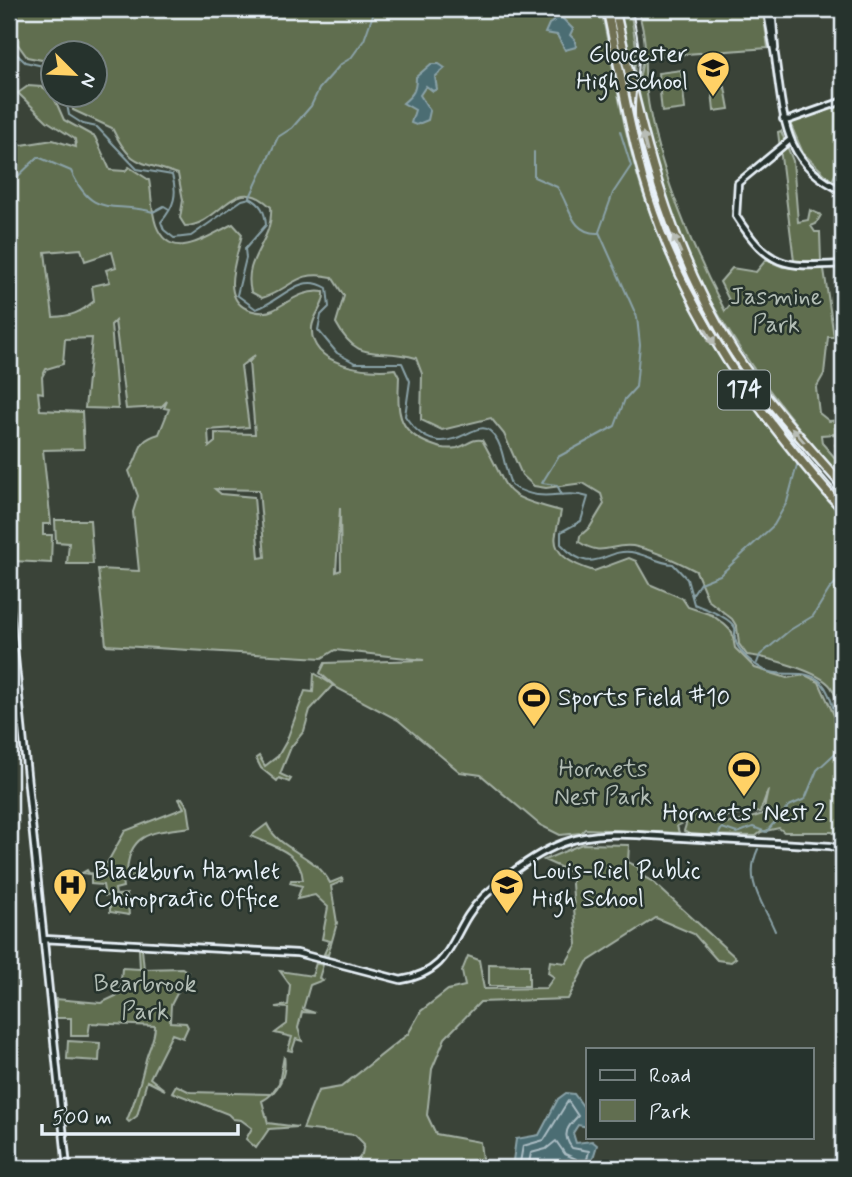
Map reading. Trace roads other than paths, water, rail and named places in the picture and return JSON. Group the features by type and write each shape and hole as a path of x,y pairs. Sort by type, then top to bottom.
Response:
{"highway":[{"name":"174","path":"607,9 643,176 660,227 689,295 720,354 753,403 843,510"},
{"name":"174","path":"615,9 649,160 668,220 688,267 718,326 753,379 843,486"}],"street":[{"path":"770,9 783,119 790,140 811,171 843,191"},
{"path":"783,119 789,120 843,101"},
{"path":"790,140 738,183 736,216 767,256 779,263 843,264"},
{"path":"9,599 67,1168"},
{"path":"44,939 297,953 401,980 418,977 434,969 447,956 483,897 526,864 564,843 619,835 830,846 843,850"}],"water":[{"path":"550,9 565,9 562,18 573,29 570,35 575,40 576,47 565,50 557,35 545,33 549,24 554,21"},
{"path":"431,64 439,64 445,68 435,77 437,89 433,91 426,86 420,95 430,111 428,120 416,125 411,123 415,110 403,103 414,92 416,77"},
{"path":"566,1093 574,1094 586,1110 586,1127 578,1125 573,1133 576,1143 592,1141 597,1145 590,1168 512,1168 516,1139 539,1135 558,1099"}],"waterway":[{"path":"250,197 278,137 292,128 311,106 319,89 341,64 351,58 364,40 375,9"},
{"path":"9,47 25,62 38,65"},
{"path":"68,108 69,115 83,124 97,127 137,169 172,175 174,200 161,222 164,230 174,238 191,236 242,200 250,198 260,205 266,225 245,249 246,258 237,295 256,309 299,285 308,283 327,288 329,307 321,315 318,330 337,353 355,363 402,363 410,381 405,416 419,432 432,439 444,441 483,428 495,436 512,486 534,494 588,497 581,521 561,532 561,544 572,554 590,561 631,552 673,564 687,579 694,604 728,620 735,628 737,644 751,661 764,670 779,674 808,675 821,682 843,731"},
{"path":"562,495 557,485 542,483 558,457 615,426 625,399 636,387 640,345 637,317 599,232 613,193 631,166 620,131"},
{"path":"534,152 534,177 557,187 576,223 582,229 598,233"},
{"path":"9,191 12,182 38,157 71,171 79,187 97,203 153,212 164,206 169,209"},
{"path":"692,595 700,583 720,575 774,525 787,502 797,465"},
{"path":"757,663 760,655 790,630 813,616 840,578"},
{"path":"834,707 843,703"},
{"path":"718,835 722,828 737,833 753,827 766,832 789,806 805,799 817,770 843,746"},
{"path":"758,849 753,871 756,891 775,931"}],"tram line":[{"path":"632,9 639,56 636,126 648,180 665,231 712,327 774,416 843,499"}],"place":[{"name":"Gloucester High School","path":"713,98"},
{"name":"Sports Field #10","path":"534,728"},
{"name":"Hornets' Nest 2","path":"744,798"},
{"name":"Blackburn Hamlet Chiropractic Office","path":"70,915"},
{"name":"Louis-Riel Public High School","path":"507,915"}],"park label":[{"name":"Jasmine Park","path":"776,311"},
{"name":"Hornets Nest Park","path":"603,783"},
{"name":"Bearbrook Park","path":"145,998"}]}
